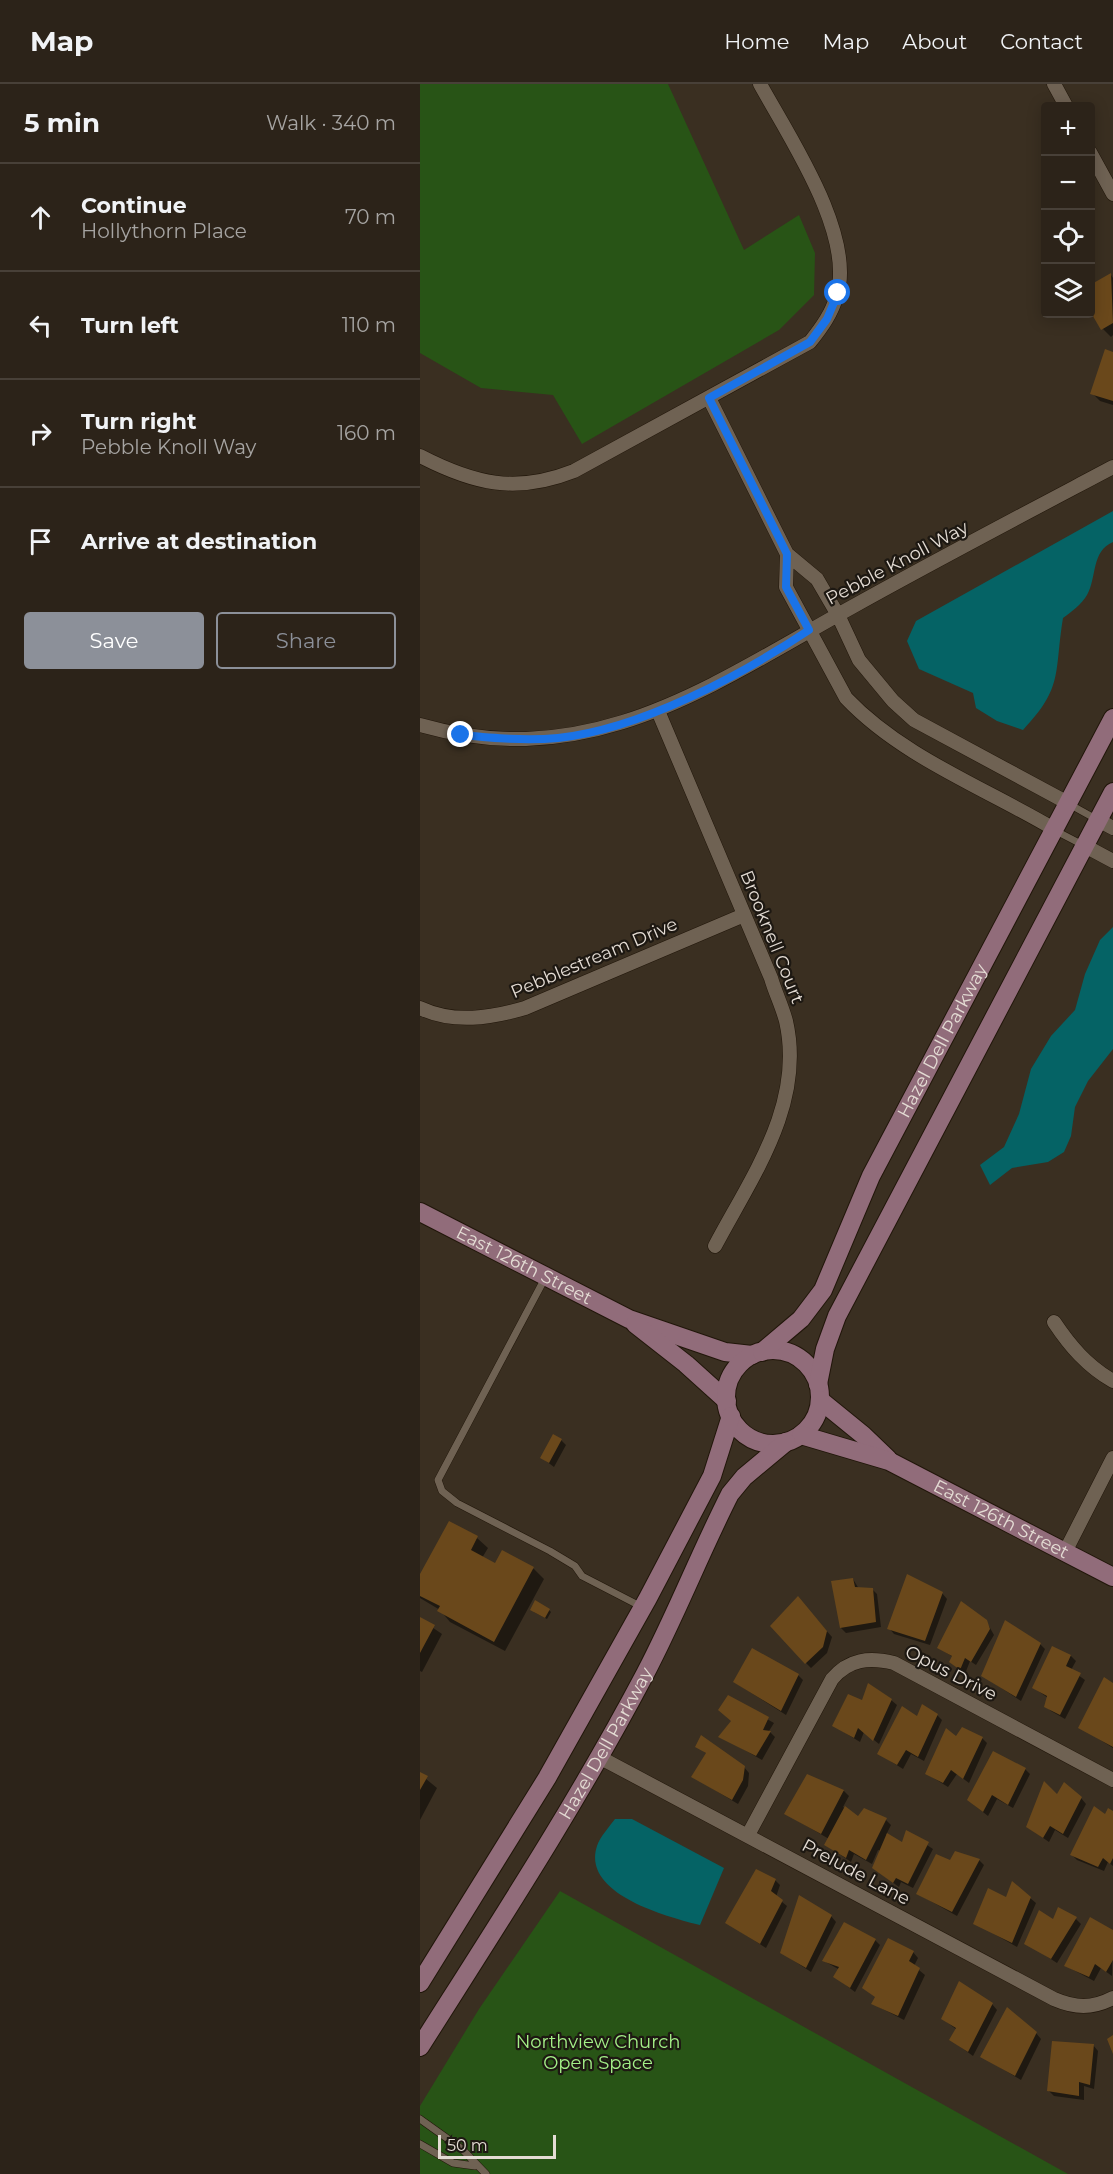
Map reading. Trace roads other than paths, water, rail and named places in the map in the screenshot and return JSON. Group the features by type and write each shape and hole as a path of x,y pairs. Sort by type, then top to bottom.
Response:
{"main road":[{"name":"Hazel Dell Parkway","path":"757,1354 801,1320 823,1290 871,1176 1113,718"},
{"name":"Hazel Dell Parkway","path":"819,1392 828,1339 837,1316 1085,846 1106,824 1113,792"},
{"name":"East 126th Street","path":"420,1212 629,1319 725,1352 757,1354"},
{"name":"East 126th Street","path":"629,1319 655,1342 686,1364 729,1409"},
{"path":"779,1351 796,1356 810,1368 819,1392 812,1423 794,1438 770,1443 754,1439 740,1430 729,1409 728,1385 734,1371 757,1354 779,1351"},
{"name":"East 126th Street","path":"819,1392 889,1461"},
{"name":"Hazel Dell Parkway","path":"420,1983 547,1778 642,1608 716,1467 729,1409"},
{"name":"Hazel Dell Parkway","path":"420,2047 599,1757 673,1620 730,1494 744,1477 794,1438"},
{"name":"East 126th Street","path":"794,1438 889,1461 1113,1577"}],"street":[{"path":"420,456 473,480 508,485 555,479 574,471 810,342 827,319 838,293 840,259 826,207 760,84"},
{"path":"1054,84 1064,102"},
{"path":"1092,156 1113,194"},
{"path":"709,398 787,554 817,579 838,615 859,660 893,701 914,720 1068,803"},
{"name":"Pebble Knoll Way","path":"420,726 490,738 558,738 595,732 658,711 700,692 809,630 1113,467"},
{"path":"787,554 786,587 846,698 860,713 909,749 1054,830"},
{"name":"Brooknell Court","path":"658,711 786,1021 790,1075 778,1123 715,1246"},
{"path":"1085,846 1113,861"},
{"name":"Pebblestream Drive","path":"420,1008 459,1019 502,1015 525,1008 744,915"},
{"path":"1054,1322 1067,1342 1084,1360 1113,1381"},
{"path":"1065,1552 1113,1458"},
{"name":"Opus Drive","path":"748,1835 832,1679 846,1666 864,1659 894,1663 1113,1780"},
{"name":"Prelude Lane","path":"599,1757 1054,1999 1070,2006 1100,2005 1113,1998"}],"lane":[{"path":"1068,803 1106,824"},
{"path":"1054,830 1085,846"},
{"path":"545,1278 438,1480 442,1491 457,1503 550,1551 575,1566 582,1576 642,1608"},
{"path":"420,2120 462,2149 486,2174"},
{"path":"420,2144 453,2163 476,2166"}],"water":[{"path":"1113,511 1113,542 1106,546 1098,558 1085,598 1063,618 1055,678 1051,690 1036,715 1023,730 997,721 976,708 973,693 919,669 907,641 916,621"},
{"path":"1113,927 1113,1049 1088,1081 1075,1107 1071,1136 1064,1152 1048,1162 1012,1168 990,1185 980,1165 1004,1147 1019,1114 1031,1069 1051,1036 1075,1010 1085,974 1100,940"},
{"path":"615,1819 632,1819 724,1868 700,1925 668,1916 630,1900 614,1890 602,1877 596,1863 597,1846"}],"park label":[{"name":"Northview Church Open Space","path":"598,2052"}]}
